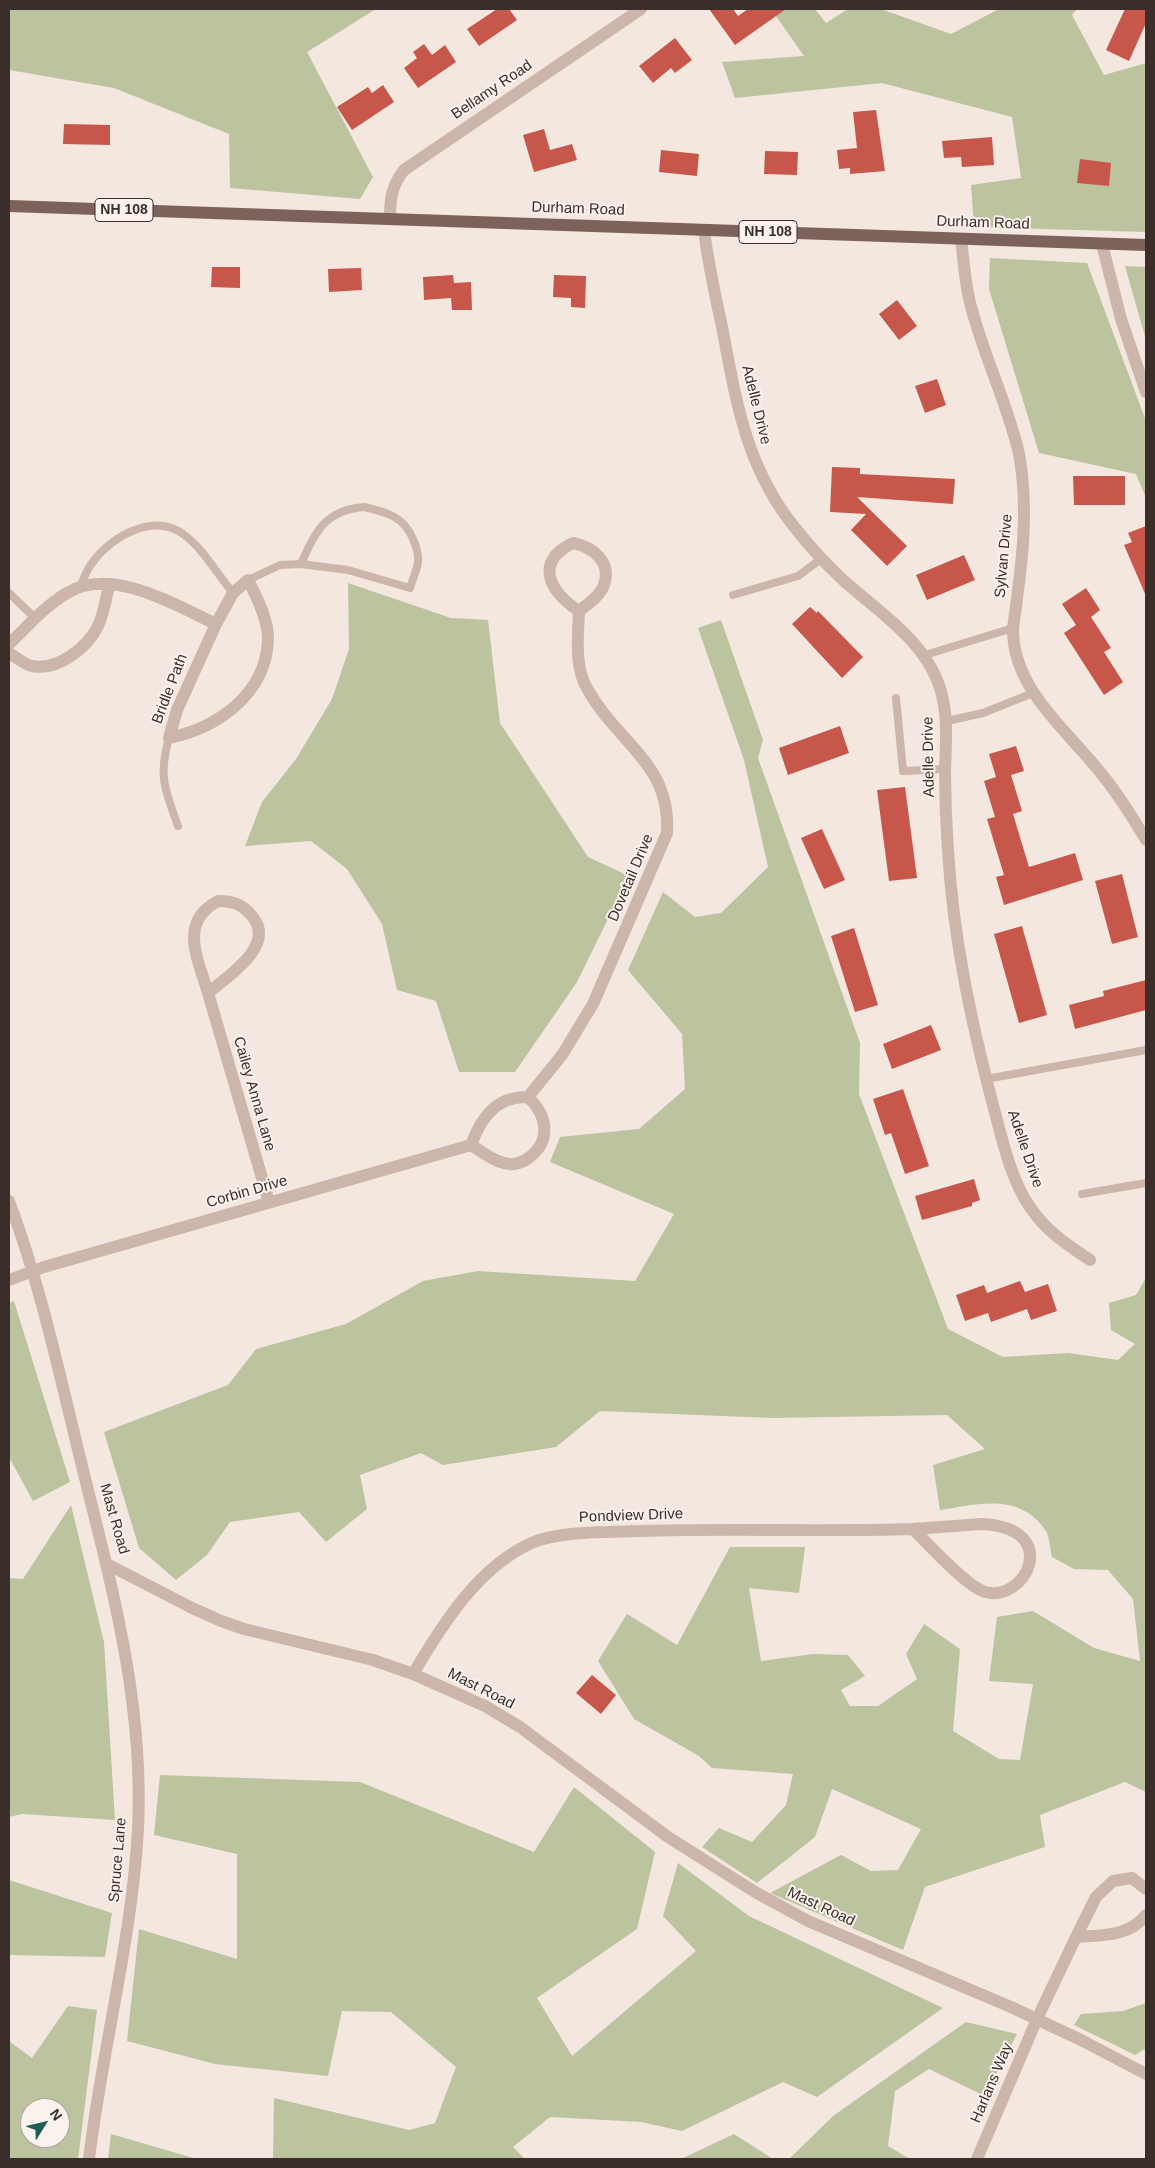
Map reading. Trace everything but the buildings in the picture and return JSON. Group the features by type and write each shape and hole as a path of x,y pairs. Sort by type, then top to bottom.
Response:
{"main road":[{"name":"Durham Road","path":"9,206 1146,245"}],"street":[{"name":"Bellamy Road","path":"390,218 390,195 395,182 404,170 641,9"},
{"name":"Adelle Drive","path":"704,230 735,396 749,448 761,477 777,504 821,559 911,639 925,655 942,694 947,721 945,769 948,854 956,935 970,1015 986,1079 1004,1145 1028,1204 1054,1236 1090,1260"},
{"name":"Sylvan Drive","path":"961,239 966,286 972,310 1009,419 1018,454 1023,485 1024,528 1013,643 1017,659 1023,677 1033,693 1105,777 1146,840"},
{"path":"1102,244 1121,319 1146,392"},
{"path":"573,543 586,545 599,555 606,569 604,585 596,598 579,612 560,598 552,586 550,571 553,558 560,549 573,543"},
{"name":"Bridle Path","path":"248,580 256,595 268,640 265,660 257,678 246,696 230,712 191,734 169,738 177,710 216,624 233,593 248,580"},
{"path":"9,653 31,666 47,666 62,662 82,647 97,628 104,612 109,585"},
{"path":"9,644 60,598 80,587 109,585 143,592 216,624"},
{"name":"Dovetail Drive","path":"528,1098 562,1055 593,1004 668,833 668,812 663,791 653,771 587,690 578,656 579,612"},
{"name":"Cailey Anna Lane","path":"208,994 243,964 256,946 260,932 254,919 245,908 232,901 218,901 206,908 197,918 194,933 195,949 208,994 269,1202"},
{"path":"514,1097 528,1098 539,1108 544,1124 543,1140 537,1152 524,1160 511,1165 494,1160 471,1145 479,1124 492,1109 514,1097"},
{"name":"Corbin Drive","path":"9,1280 32,1270 471,1145"},
{"name":"Mast Road","path":"9,1201 32,1270 107,1564 192,1608 236,1626 373,1660 413,1674 485,1706 520,1727 668,1837 755,1892 808,1921 1037,2019 1146,2074"},
{"name":"Pondview Drive","path":"413,1674 459,1605 475,1586 512,1553 535,1541 598,1532 912,1529 1000,1525 1014,1530 1026,1541 1032,1554 1030,1567 1012,1587 997,1593 984,1592 969,1582 912,1529"},
{"name":"Spruce Lane","path":"89,2159 102,2064 128,1919 138,1828 137,1748 132,1701 124,1639 107,1564"},
{"name":"Harlans Way","path":"977,2159 1037,2019 1096,1897 1113,1881 1132,1878 1146,1889"},
{"path":"1076,1937 1114,1935 1138,1926 1146,1915"}],"lane":[{"path":"248,580 280,565 300,564 348,570 410,588 418,561 416,546 410,532 400,520 386,512 364,507 349,508 336,513 323,523 312,537 300,564"},
{"path":"80,587 90,565 105,549 128,533 145,526 158,525 172,527 184,534 233,593"},
{"path":"733,595 798,576 821,559"},
{"path":"9,593 36,619"},
{"path":"925,655 1014,628"},
{"path":"947,721 983,713 1033,693"},
{"path":"896,698 903,771 945,769"},
{"path":"169,738 162,768 163,782 178,826"},
{"path":"986,1079 1146,1050"},
{"path":"1082,1194 1146,1184"}],"green space":[{"path":"9,9 376,9 307,52 373,177 360,199 230,188 229,134 114,88 9,70"},
{"path":"771,9 815,9 826,23 848,9 881,9 951,34 999,9 1077,9 1072,15 1104,75 1146,63 1146,232 974,227 971,185 1021,178 1012,117 882,83 735,98 722,62 804,56"},
{"path":"990,258 1087,263 1146,421 1146,498 1136,474 1039,453 989,289"},
{"path":"1125,266 1146,267 1146,340"},
{"path":"348,583 451,618 488,620 500,723 588,857 629,876 577,982 515,1072 459,1072 436,1001 397,990 382,924 347,869 311,841 245,846 262,802 296,759 332,699 349,649"},
{"path":"721,620 763,740 758,758 860,1043 859,1094 948,1329 1003,1357 1068,1353 1118,1360 1135,1344 1111,1330 1109,1303 1136,1295 1146,1278 1146,1792 1125,1782 1040,1815 1045,1847 925,1887 903,1950 770,1893 841,1855 871,1871 898,1870 921,1829 832,1789 815,1837 757,1883 702,1847 719,1828 752,1842 786,1805 793,1774 712,1768 699,1756 634,1719 598,1661 627,1614 677,1645 730,1547 805,1547 799,1593 749,1588 761,1661 813,1654 848,1655 865,1676 841,1690 850,1706 878,1706 917,1679 906,1654 924,1624 960,1649 953,1731 999,1759 1020,1760 1033,1684 989,1681 997,1617 1033,1611 1094,1648 1140,1661 1133,1599 1108,1570 1074,1569 1052,1557 1046,1531 1036,1519 1024,1510 998,1504 983,1504 940,1510 933,1465 985,1449 947,1415 772,1418 600,1411 556,1447 443,1465 421,1453 360,1475 367,1509 326,1542 299,1512 230,1522 207,1555 176,1580 139,1548 104,1432 228,1385 256,1349 346,1324 423,1281 478,1271 635,1281 674,1214 550,1162 560,1137 639,1129 685,1089 682,1034 628,970 663,892 695,917 721,913 768,867 744,760 698,628"},
{"path":"14,1301 70,1482 33,1501 9,1457 9,1303"},
{"path":"71,1505 104,1642 115,1820 22,1814 9,1817 9,1578 23,1579"},
{"path":"160,1775 360,1782 534,1852 574,1787 655,1852 637,1929 537,1998 572,2056 696,1951 663,1916 678,1863 749,1916 943,2008 817,2097 783,2082 682,2131 641,2122 550,2117 513,2147 525,2159 273,2159 274,2098 409,2130 435,2123 456,2067 391,2012 342,2011 328,2076 215,2064 127,2041 139,1929 237,1959 237,1854 154,1835"},
{"path":"9,1880 112,1913 105,1957 9,1955"},
{"path":"1146,2003 1146,2048 1135,2055 1074,2025 1081,2014 1123,2011"},
{"path":"68,2006 97,2010 78,2159 9,2159 9,2041 32,2058"},
{"path":"966,2022 1017,2034 985,2096 929,2069 895,2091 888,2146 910,2159 789,2159 833,2116"},
{"path":"111,2134 197,2159 108,2159"},
{"path":"734,2134 773,2159 681,2159"}]}
